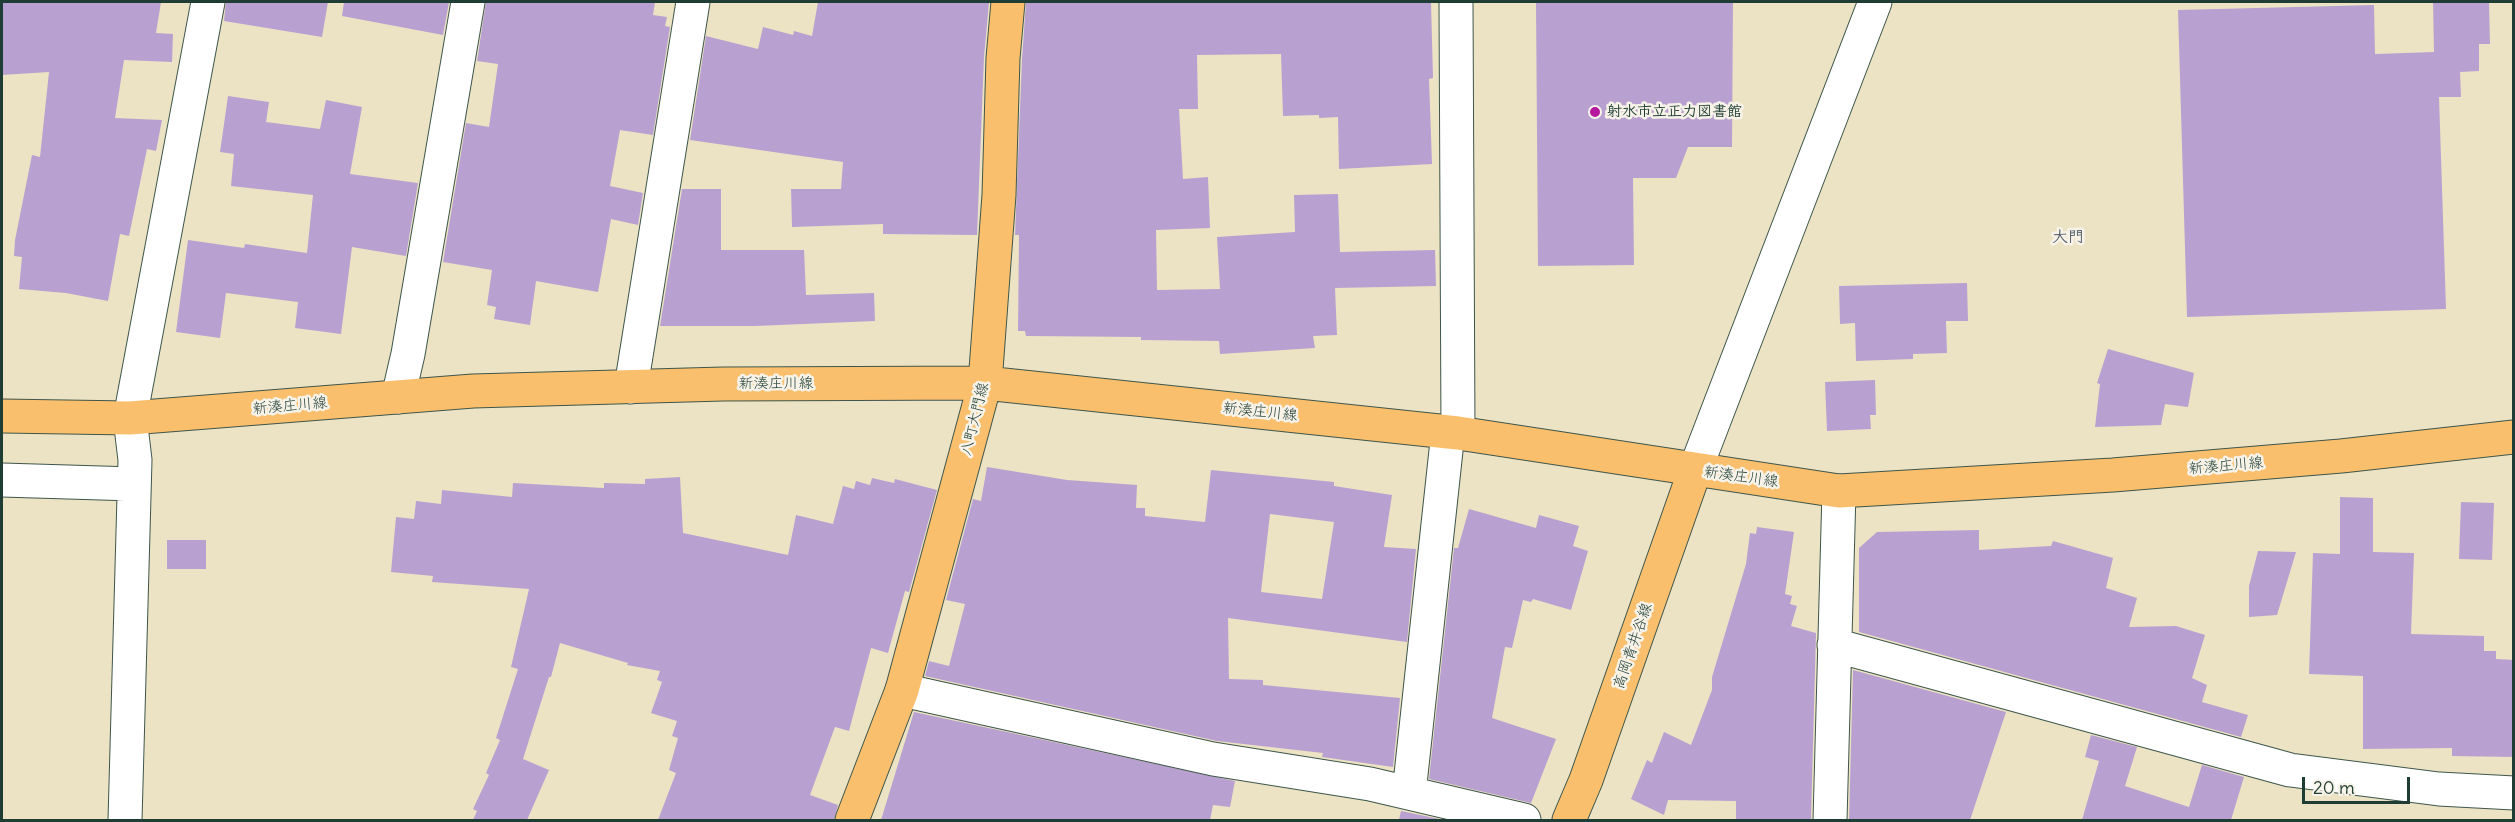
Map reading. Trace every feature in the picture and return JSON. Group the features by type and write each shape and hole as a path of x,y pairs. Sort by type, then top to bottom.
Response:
{"main road":[{"name":"八町大門線","path":"852,820 902,690 985,383 999,195 1003,58 1008,2"},
{"name":"新湊庄川線","path":"2,416 130,418 473,391 985,383 1453,432 1839,491 2113,475 2341,456 2514,438"},
{"name":"高岡青井谷線","path":"1569,820 1586,780 1695,470"}],"street":[{"path":"125,820 135,460 130,418 208,2"},
{"path":"398,397 408,354 468,2"},
{"path":"631,387 693,2"},
{"path":"1409,793 1453,432 1456,2"},
{"path":"1695,470 1875,2"},
{"path":"2,480 134,484"},
{"path":"1830,820 1839,491"},
{"path":"1834,645 2290,770 2439,789 2514,794"},
{"path":"902,690 1213,759 1370,784 1524,820"}],"building":[{"path":"2,2 161,2 156,33 173,34 172,62 124,60 115,118 162,120 156,151 147,149 129,236 120,234 108,301 66,293 19,289 22,257 14,256 15,240 32,155 40,157 49,72 2,75"},
{"path":"226,2 328,2 322,37 224,21"},
{"path":"344,2 449,2 443,35 342,16"},
{"path":"486,2 655,2 653,15 667,17 665,26 670,27 653,135 620,130 610,186 643,193 638,225 611,219 598,292 536,281 530,325 494,319 496,307 487,305 492,270 443,262 466,123 489,127 498,64 477,61"},
{"path":"818,2 989,2 984,57 977,235 883,234 883,224 792,227 791,189 841,189 843,162 690,140 706,36 758,49 763,27 793,35 794,31 812,36"},
{"path":"1026,2 1431,2 1433,78 1429,79 1432,164 1339,169 1338,117 1283,116 1281,54 1197,55 1198,109 1179,109 1183,179 1208,177 1210,228 1156,230 1157,290 1220,289 1217,237 1295,232 1294,195 1338,194 1340,252 1435,250 1436,286 1335,288 1337,335 1313,336 1315,348 1220,354 1219,341 1141,340 1141,337 1026,336 1025,331 1018,331 1019,235 1015,235"},
{"path":"1536,2 1733,2 1732,147 1688,147 1676,178 1633,178 1634,265 1538,266"},
{"path":"2433,2 2489,2 2490,44 2479,44 2479,71 2460,72 2461,97 2439,97 2446,309 2187,317 2178,10 2374,5 2375,54 2434,52"},
{"path":"228,96 269,102 266,122 320,129 326,100 362,107 350,174 418,183 406,256 352,247 341,334 295,328 298,302 226,293 220,338 176,332 188,240 244,248 245,244 307,253 313,195 231,186 234,154 220,152"},
{"path":"682,189 721,189 721,250 804,250 806,295 874,293 875,321 755,326 660,326"},
{"path":"1967,283 1968,321 1946,321 1947,353 1913,354 1913,359 1856,361 1855,323 1840,324 1839,286"},
{"path":"2108,349 2194,373 2188,407 2165,404 2161,425 2095,427 2100,384 2097,383"},
{"path":"1875,380 1876,415 1870,415 1871,429 1827,431 1825,382"},
{"path":"987,467 1067,480 1137,485 1136,508 1145,508 1145,516 1205,522 1211,470 1334,482 1334,486 1392,495 1384,547 1416,549 1407,642 1228,618 1229,679 1263,680 1263,685 1400,698 1393,767 1322,757 1323,753 1217,741 925,676 929,661 949,666 965,604 946,600 973,499 981,501","holes":["1270,514 1334,522 1322,599 1261,592"]},
{"path":"680,477 683,533 788,555 796,515 833,524 843,486 854,489 856,481 870,485 872,478 894,483 895,479 937,490 909,592 905,591 888,653 871,648 849,731 835,727 810,795 838,805 834,820 658,820 676,773 669,770 678,738 672,736 677,721 651,713 662,682 657,680 660,671 627,665 628,663 560,643 523,759 549,770 527,820 473,820 477,811 473,809 489,775 486,773 500,740 496,738 518,669 511,667 529,589 432,582 433,576 391,572 396,517 414,519 416,501 441,504 442,490 512,497 513,483 604,488 604,483 645,484 645,479"},
{"path":"2340,497 2373,498 2373,552 2414,553 2411,634 2484,636 2484,651 2496,651 2496,659 2514,660 2514,757 2452,756 2452,748 2363,749 2363,676 2309,674 2313,553 2340,554"},
{"path":"2461,502 2494,503 2492,560 2459,559"},
{"path":"1469,509 1536,528 1539,515 1579,526 1573,546 1588,551 1571,610 1533,599 1531,602 1523,600 1512,648 1505,647 1492,718 1556,739 1531,803 1429,779 1454,548 1458,548"},
{"path":"1757,527 1794,532 1785,594 1792,596 1790,604 1797,606 1791,626 1816,633 1811,820 1736,820 1736,801 1668,800 1664,815 1631,799 1647,760 1652,763 1664,732 1691,745 1712,690 1712,677 1746,564 1750,533 1756,534"},
{"path":"1979,530 1979,550 2051,546 2053,541 2113,558 2106,588 2137,598 2129,627 2176,626 2205,635 2192,678 2207,685 2202,702 2248,715 2241,737 1859,632 1859,548 1877,532"},
{"path":"167,540 206,540 206,569 167,569"},
{"path":"2258,551 2296,552 2277,615 2249,617 2249,586"},
{"path":"1853,670 2006,712 1970,820 1849,820"},
{"path":"914,712 1235,781 1230,807 1213,805 1210,820 881,820"},
{"path":"2091,735 2137,747 2125,786 2189,807 2202,765 2244,777 2231,820 2082,820 2099,761 2085,757"},
{"path":"1401,811 1444,820 1399,820"}],"place":[{"name":"射水市立正力図書館","path":"1595,112"}],"district":[{"name":"大門","path":"2068,237"}]}
